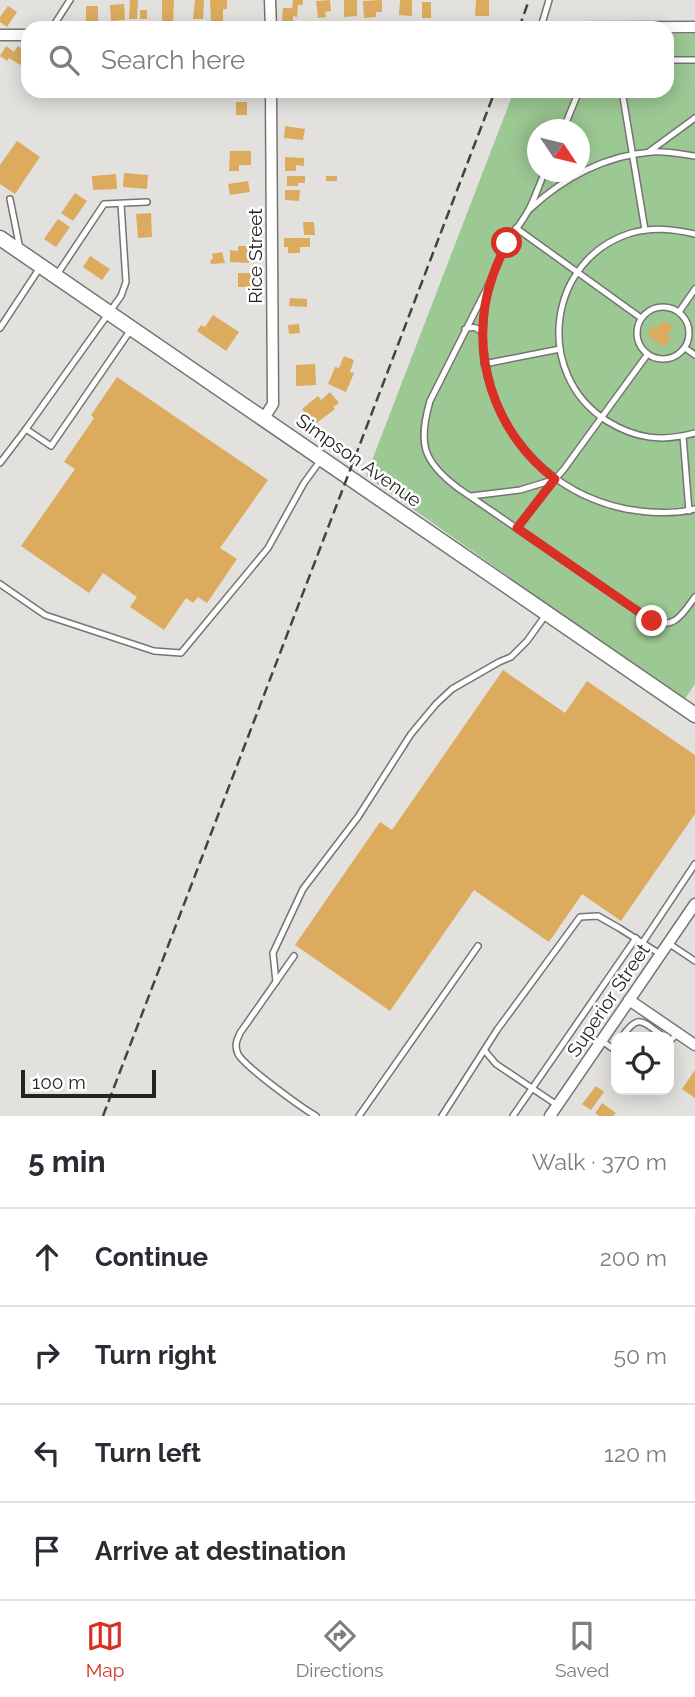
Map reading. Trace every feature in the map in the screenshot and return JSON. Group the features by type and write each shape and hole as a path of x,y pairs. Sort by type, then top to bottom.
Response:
{"street":[{"path":"270,0 271,21"},
{"path":"674,27 695,27"},
{"path":"0,35 21,35"},
{"name":"Rice Street","path":"264,418 273,404 271,98"},
{"name":"Simpson Avenue","path":"0,238 695,715"},
{"name":"Superior Street","path":"556,1112 695,904"},
{"path":"629,1000 695,1045"}],"lane":[{"path":"56,21 70,0"},
{"path":"543,21 549,0"},
{"path":"674,60 695,60"},
{"path":"568,119 576,98"},
{"path":"623,98 645,230"},
{"path":"648,152 695,118"},
{"path":"528,211 577,174 603,163 648,152 695,156"},
{"path":"541,182 528,211 507,243 430,401 423,438 427,453 442,476 652,621 669,624 676,620 695,597"},
{"path":"10,199 21,252"},
{"path":"56,276 104,204 148,202"},
{"path":"0,463 121,296 126,282 121,204"},
{"path":"516,228 641,317"},
{"path":"695,234 666,229 645,230 606,244 578,272 562,304 558,332 570,382 588,405 602,417 631,433 646,437 663,438 695,433"},
{"path":"0,328 41,266"},
{"path":"492,278 485,306 483,334 484,364 496,405 513,434 536,463 555,479 594,500 614,506 653,512 692,510 683,436"},
{"path":"679,312 695,289"},
{"path":"654,308 671,308 679,312 689,328 685,348 672,358 663,360 647,355 637,342 637,325 641,317 654,308"},
{"path":"465,329 477,327 483,334"},
{"path":"26,429 51,446 132,328"},
{"path":"685,348 695,355"},
{"path":"484,364 560,349"},
{"path":"517,528 647,355"},
{"path":"0,584 45,615 154,652 181,653 268,548 322,458"},
{"path":"471,496 520,490 555,479"},
{"path":"276,982 273,953 303,889 358,817 411,734 452,689 511,657 527,641 547,613"},
{"path":"643,942 695,864"},
{"path":"442,1116 497,1030 580,918 598,916 660,954"},
{"path":"513,1116 636,937"},
{"path":"668,943 695,961"},
{"path":"359,1116 478,946"},
{"path":"294,957 240,1032 235,1044 239,1055 248,1066 316,1116"},
{"path":"625,1032 637,1021 657,1032"},
{"path":"674,1037 678,1033"},
{"path":"601,1041 611,1048"},
{"path":"485,1051 496,1064 531,1088 556,1112"}],"green space":[{"path":"674,34 695,34 695,684 684,700 366,476 511,98 674,98"}],"building":[{"path":"130,0 138,0 137,19 129,19"},
{"path":"162,0 174,0 173,21 162,21"},
{"path":"195,0 204,0 203,19 193,19"},
{"path":"210,0 227,0 227,9 223,9 223,21 211,21"},
{"path":"293,0 303,0 303,5 298,5 297,17 293,16 293,21 282,21 283,8 292,8"},
{"path":"330,0 331,11 325,12 326,17 318,18 316,1"},
{"path":"344,0 357,0 357,16 344,17"},
{"path":"382,0 382,12 376,12 376,17 364,18 363,1"},
{"path":"400,0 412,0 412,16 399,15"},
{"path":"476,0 489,0 489,16 475,16"},
{"path":"422,2 431,2 431,18 422,18"},
{"path":"124,4 125,20 111,21 110,5"},
{"path":"8,6 17,12 7,27 0,22 0,17"},
{"path":"86,6 98,6 98,21 86,21"},
{"path":"140,10 147,10 147,19 140,19"},
{"path":"6,46 14,52 18,46 21,48 20,65 0,56"},
{"path":"236,102 247,102 247,115 236,115"},
{"path":"285,126 305,129 303,140 284,138"},
{"path":"17,141 40,157 15,194 0,184 0,165"},
{"path":"230,151 251,151 251,165 239,165 239,171 229,171"},
{"path":"285,157 304,158 304,166 296,165 296,171 285,171"},
{"path":"124,173 148,175 147,189 123,187"},
{"path":"116,174 117,189 93,190 92,176"},
{"path":"287,176 305,176 305,183 287,186"},
{"path":"326,176 337,176 337,181 326,181"},
{"path":"248,181 250,192 230,195 228,184"},
{"path":"285,190 300,190 299,201 285,200"},
{"path":"75,193 87,201 73,221 61,213"},
{"path":"151,213 152,237 138,238 136,214"},
{"path":"58,219 70,227 56,247 44,239"},
{"path":"303,222 314,222 315,235 304,235"},
{"path":"284,238 310,238 310,247 300,247 300,253 288,253 288,247 284,247"},
{"path":"238,246 250,246 249,263 230,262 230,250 238,251"},
{"path":"222,252 225,263 211,264 212,254"},
{"path":"90,256 110,269 102,280 83,267"},
{"path":"238,273 251,273 251,287 238,287"},
{"path":"290,298 307,299 307,307 289,306"},
{"path":"213,315 239,332 226,351 197,331 201,325 205,327"},
{"path":"663,321 673,327 667,335 671,338 664,347 647,335 653,326 657,328"},
{"path":"299,324 300,333 289,334 288,325"},
{"path":"344,356 354,360 350,372 354,373 346,392 328,384 335,367 339,368"},
{"path":"315,364 316,385 296,386 296,365"},
{"path":"117,377 268,480 220,548 237,559 207,603 198,597 193,603 186,598 164,630 130,607 137,597 103,573 89,593 21,546 75,469 64,462 94,418 91,415"},
{"path":"330,392 339,403 314,425 302,409 318,396 321,400"},
{"path":"503,670 565,713 587,681 695,755 695,814 621,921 582,894 549,942 474,890 390,1011 295,945 380,822 392,830"},
{"path":"695,1070 695,1098 682,1089"},
{"path":"596,1086 604,1092 591,1110 582,1104"},
{"path":"602,1103 616,1113 613,1116 599,1116 595,1113"}],"railway":[{"path":"522,21 529,0"},
{"path":"103,1116 492,98"}],"route":[{"path":"507,243 492,278 485,306 484,364 496,405 513,434 536,463 555,479 517,528 652,621"}]}
